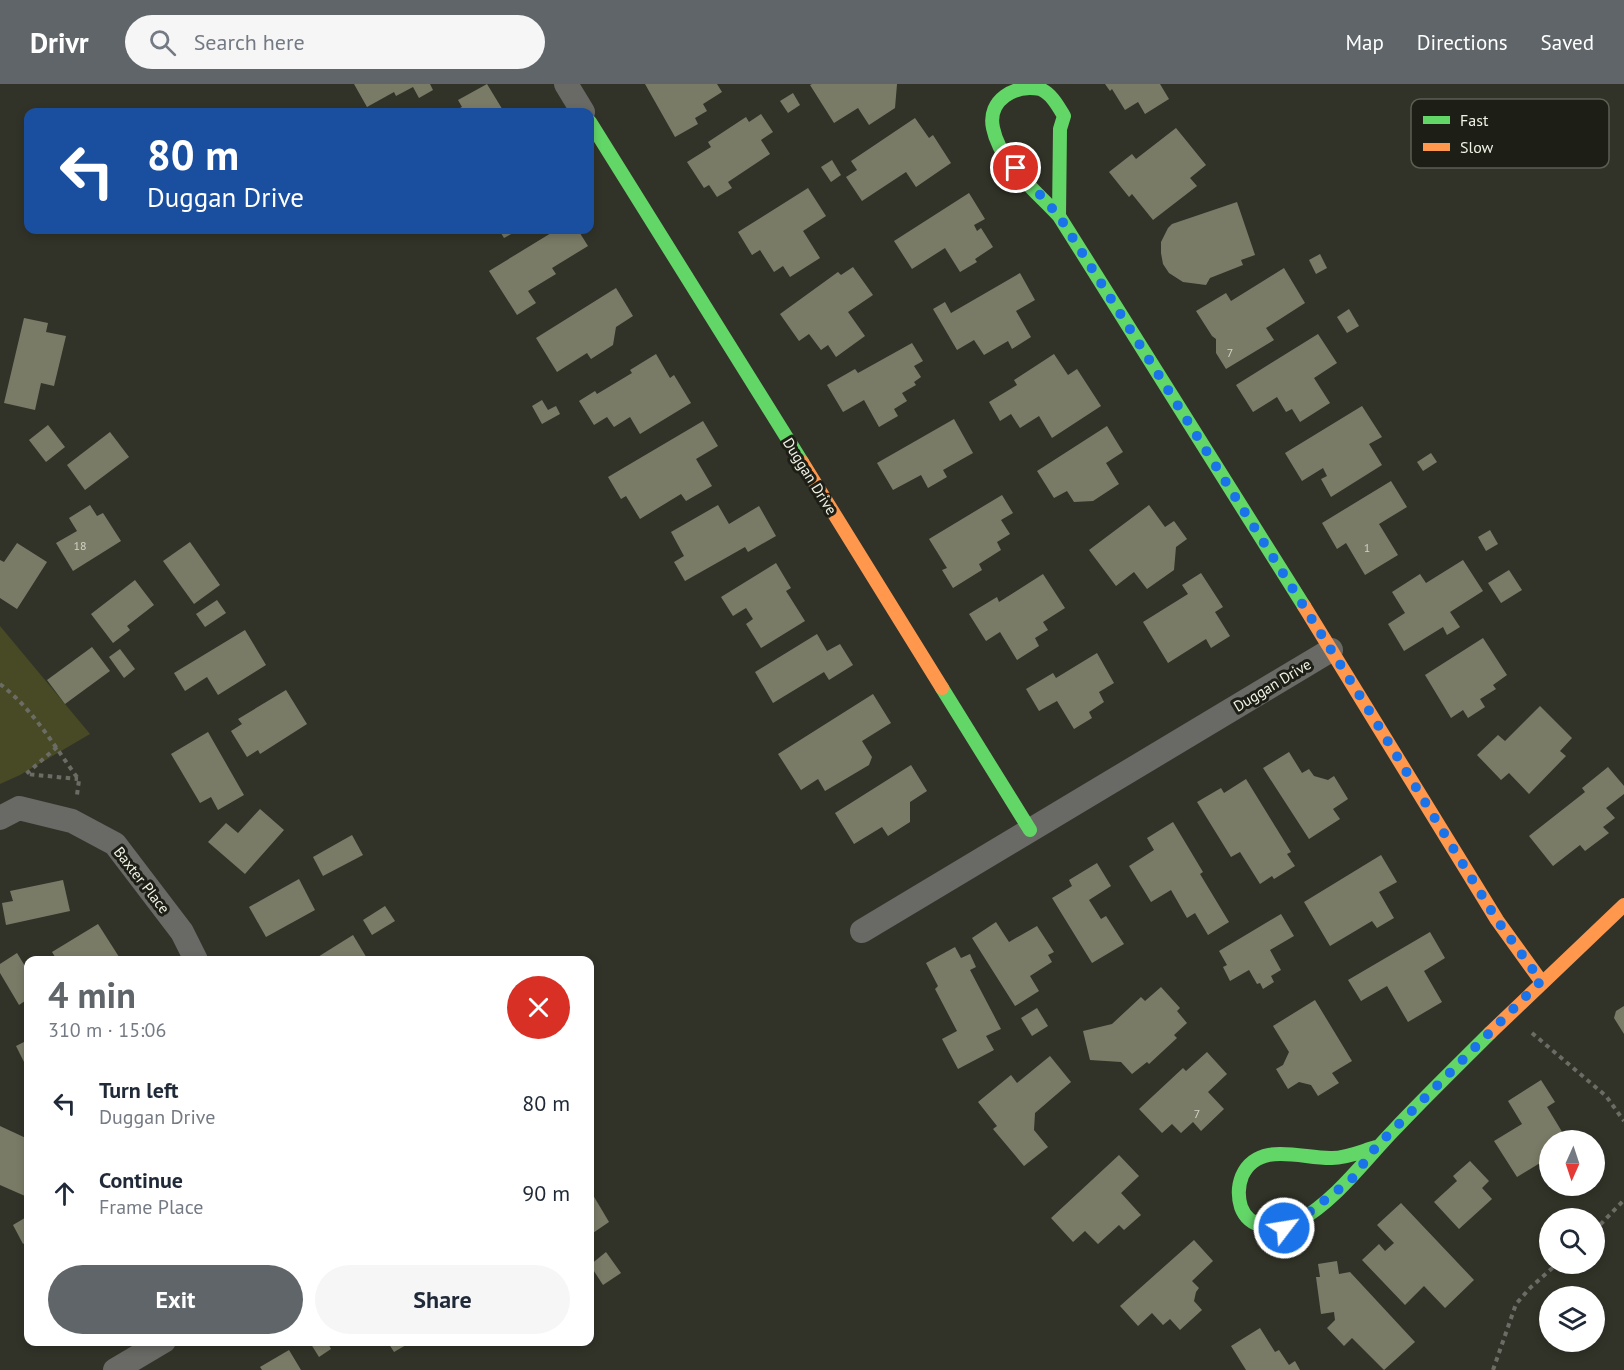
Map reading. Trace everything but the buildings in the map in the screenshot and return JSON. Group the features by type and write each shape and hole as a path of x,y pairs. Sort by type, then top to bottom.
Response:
{"street":[{"path":"566,84 581,108"},
{"path":"1059,216 1060,129 1064,116 1057,104 1040,89 1020,87 996,101 991,114 993,131 1002,151 1059,216 1497,920 1541,981"},
{"name":"Duggan Drive","path":"594,128 1030,830"},
{"name":"Duggan Drive","path":"862,931 1331,650"},
{"name":"Baxter Place","path":"0,818 19,808 72,820 115,844 182,932 194,956"},
{"path":"1376,1147 1333,1158 1286,1153 1264,1155 1248,1164 1240,1180 1241,1210 1249,1220 1268,1227 1284,1228 1299,1220 1351,1180 1376,1147 1541,981 1624,905"},
{"path":"115,1370 156,1346"}],"path":[{"path":"0,684 31,712 79,780 72,820"},
{"path":"57,747 26,774 79,780"},
{"path":"1513,1009 1531,1032 1606,1096 1624,1121"},
{"path":"1605,1220 1624,1200"},
{"path":"1493,1370 1516,1304 1547,1274"}],"green space":[{"path":"0,626 90,734 20,775 0,784"}],"traffic: fast":[{"path":"1059,216 1060,129 1064,116 1057,104 1044,91 1031,88 1021,89 1005,96 994,109 993,128 1003,153 1020,176 1059,216 1304,606"},
{"path":"594,128 802,462"},
{"path":"942,688 1030,830"},
{"path":"1376,1147 1338,1158 1282,1154 1259,1158 1249,1165 1242,1176 1239,1195 1243,1211 1253,1222 1273,1227 1291,1225 1313,1212 1350,1179 1490,1033"}],"traffic: slow":[{"path":"802,462 942,688"},
{"path":"1304,606 1497,920 1541,981"},
{"path":"1490,1033 1624,905"}],"route":[{"path":"1016,168 1059,216 1365,704 1497,920 1541,981 1376,1147 1351,1180 1299,1220 1284,1228"}]}
